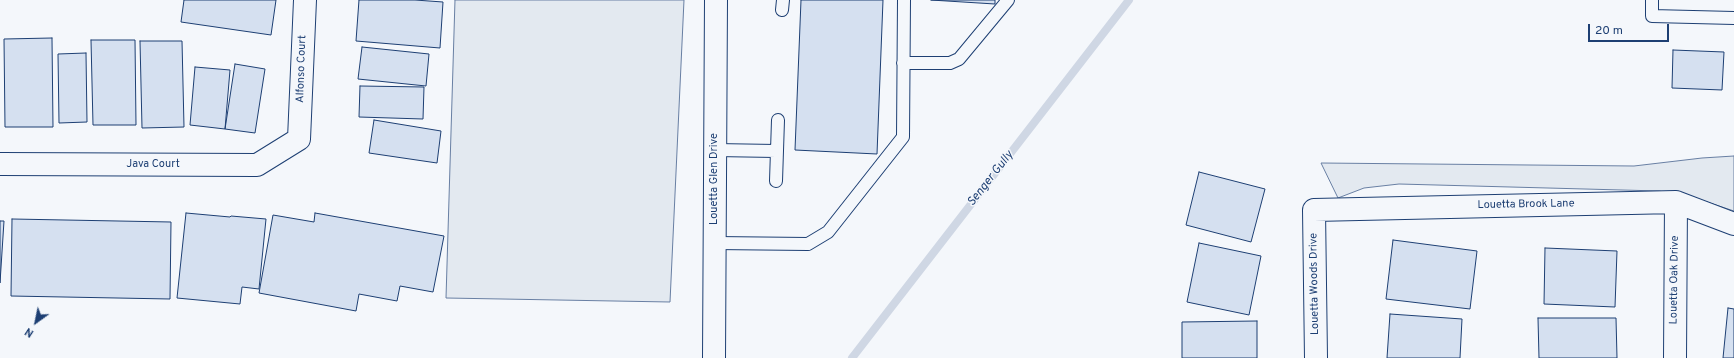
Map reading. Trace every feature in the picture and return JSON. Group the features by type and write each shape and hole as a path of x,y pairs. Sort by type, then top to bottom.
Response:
{"street":[{"name":"Alfonso Court","path":"299,139 305,0"},
{"name":"Louetta Glen Drive","path":"714,358 716,0"},
{"name":"Java Court","path":"0,164 257,165 299,139"},
{"name":"Louetta Brook Lane","path":"1314,210 1676,202 1734,224"},
{"name":"Louetta Oak Drive","path":"1675,358 1676,202"},
{"name":"Louetta Woods Drive","path":"1314,210 1316,358"}],"lane":[{"path":"714,243 808,244 828,232 903,137 904,0"},
{"path":"903,63 950,63 958,59 1008,0"},
{"path":"1652,0 1652,16 1734,18"},
{"path":"776,180 778,120"},
{"path":"715,150 776,151"}],"shaded area":[{"path":"455,0 684,0 670,302 446,298"},
{"path":"1734,156 1734,211 1695,198 1659,191 1399,184 1364,188 1338,198 1321,163 1634,166"}],"building":[{"path":"184,0 276,0 271,35 181,22"},
{"path":"359,0 415,0 443,2 440,48 356,41"},
{"path":"801,0 883,0 877,154 795,150"},
{"path":"931,0 995,0 995,4"},
{"path":"52,38 53,127 5,127 4,39"},
{"path":"91,40 135,40 136,125 93,125"},
{"path":"140,41 182,41 184,127 142,128"},
{"path":"362,47 429,54 426,86 358,79"},
{"path":"1673,50 1724,52 1722,90 1672,88"},
{"path":"86,53 87,122 59,123 58,54"},
{"path":"235,64 265,69 255,133 225,129"},
{"path":"195,67 230,70 225,129 190,125"},
{"path":"360,86 424,87 423,119 359,117"},
{"path":"374,120 441,131 437,163 369,153"},
{"path":"1199,172 1265,189 1251,242 1186,225"},
{"path":"186,213 266,219 259,289 242,287 240,304 177,298"},
{"path":"315,213 444,236 433,292 400,286 397,301 359,294 356,311 259,293 273,215 314,222"},
{"path":"12,219 171,222 170,299 11,296"},
{"path":"0,221 4,221 0,283"},
{"path":"1393,240 1477,251 1470,309 1386,299"},
{"path":"1199,243 1261,256 1249,315 1187,302"},
{"path":"1545,248 1617,251 1615,307 1544,304"},
{"path":"1728,308 1734,309 1734,358 1723,358"},
{"path":"1390,314 1462,319 1460,358 1387,358"},
{"path":"1538,318 1616,318 1617,358 1539,358"},
{"path":"1257,321 1257,358 1182,358 1182,322"}],"waterway":[{"name":"Senger Gully","path":"852,358 1129,0"}]}
